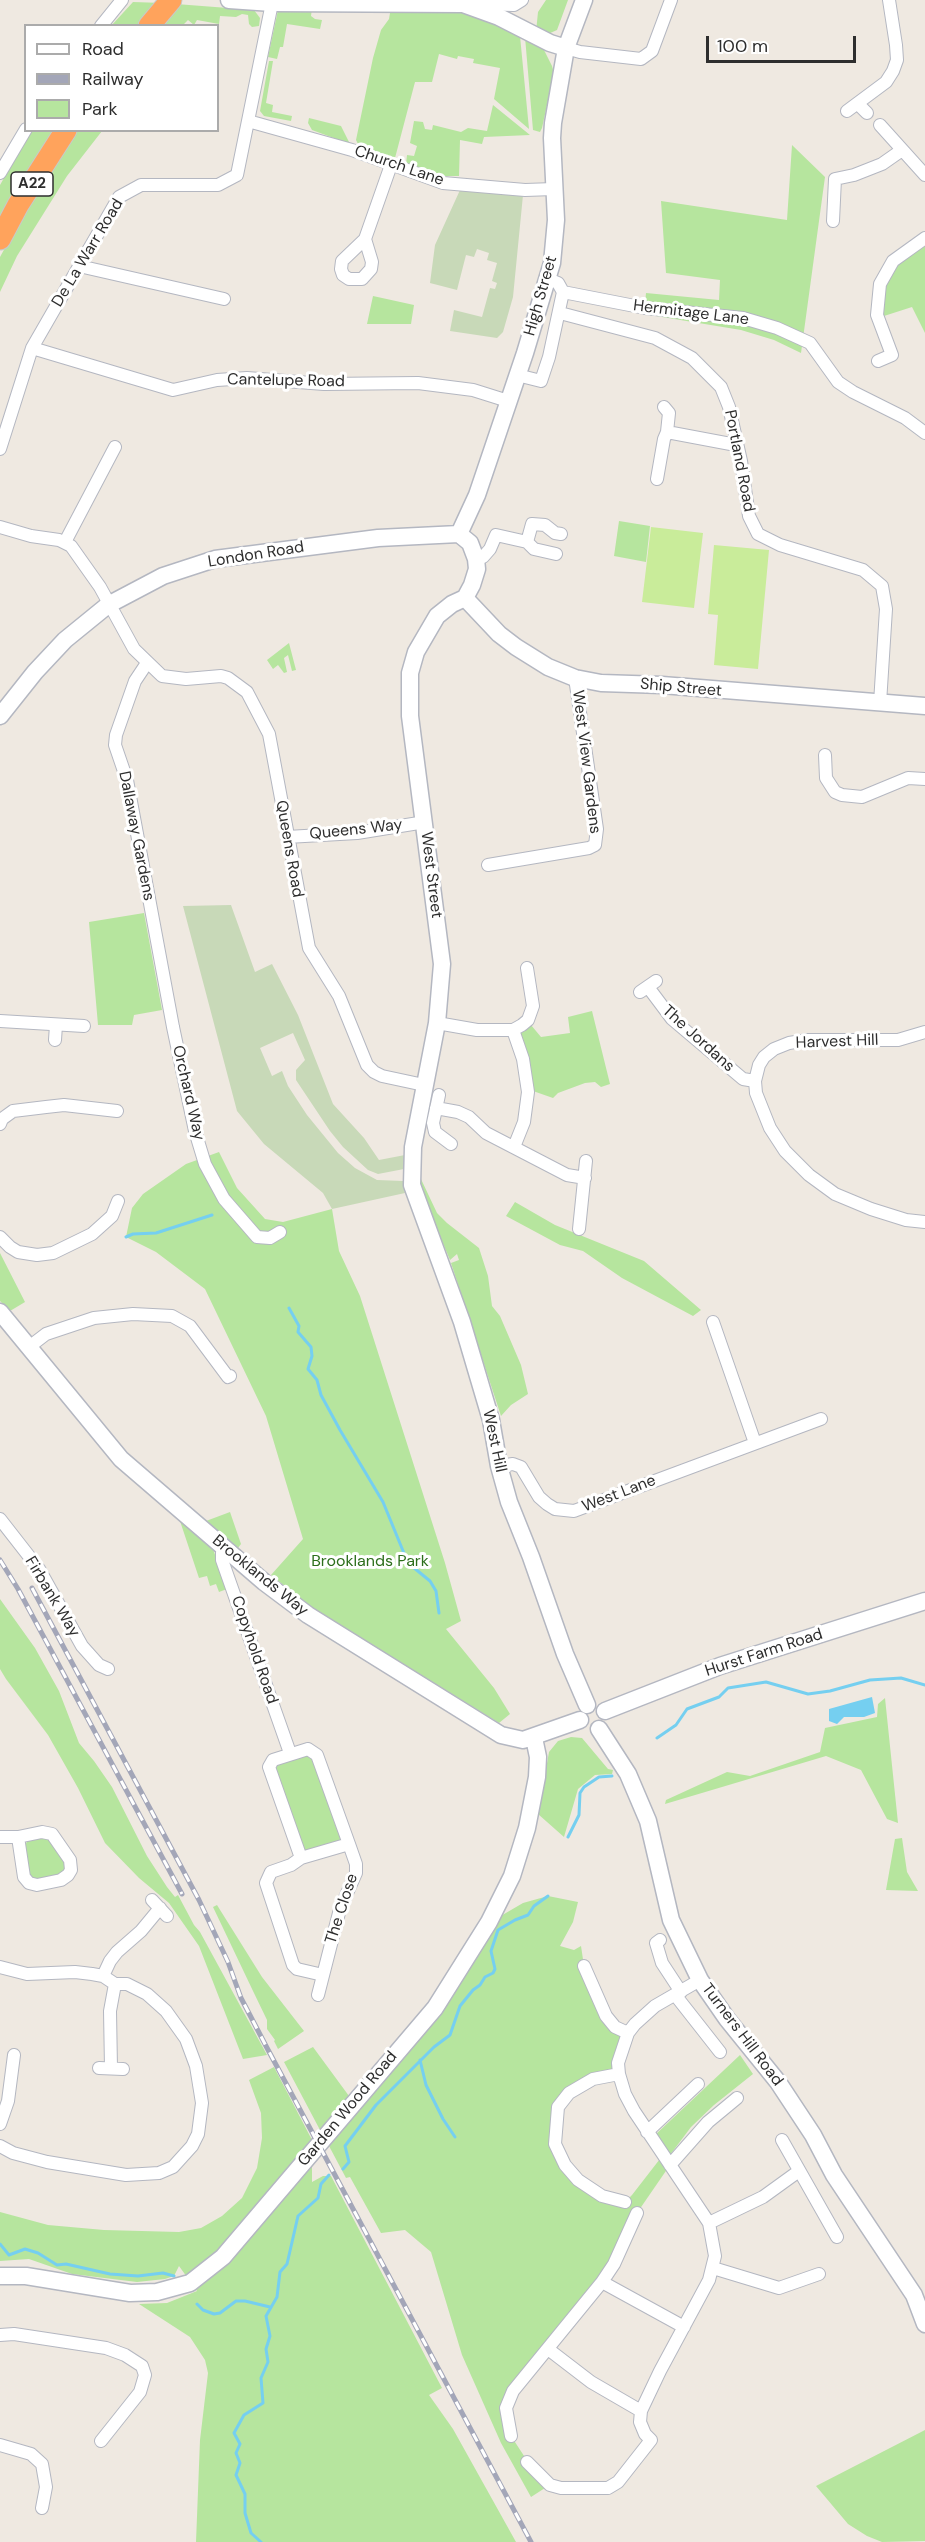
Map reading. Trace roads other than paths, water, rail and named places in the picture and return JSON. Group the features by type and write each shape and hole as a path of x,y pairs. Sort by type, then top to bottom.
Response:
{"highway":[{"path":"151,24 171,0"},
{"name":"A22","path":"0,238 18,205 65,132"}],"street":[{"path":"103,24 122,0"},
{"path":"229,0 272,3 514,5 522,0"},
{"name":"High Street","path":"459,534 477,495 548,279 555,249 552,130 566,48 584,0"},
{"path":"463,4 499,17 550,43 580,52 641,60 652,51 672,0"},
{"path":"847,111 862,109 886,82 897,60 889,0"},
{"name":"De La Warr Road","path":"0,449 32,348 119,196 141,185 218,185 237,175 272,3"},
{"name":"Church Lane","path":"248,121 352,150 443,183 525,190 554,189"},
{"path":"880,125 925,174"},
{"path":"0,173 24,132"},
{"path":"833,221 835,179 854,175 882,164 902,150"},
{"path":"365,239 391,165"},
{"path":"878,361 892,355 877,315 880,284 893,261 925,238"},
{"path":"79,266 224,299"},
{"path":"517,375 541,381 543,377 560,313 563,292 558,283 548,279"},
{"name":"Hermitage Lane","path":"563,292 634,306 743,318 777,328 810,343 838,382 852,392 905,418 925,433"},
{"name":"Portland Road","path":"560,313 655,338 692,358 721,387 729,407 741,461 749,516 758,534 780,545 863,570 882,586 886,609 880,703"},
{"name":"Cantelupe Road","path":"32,348 173,390 217,380 247,378 324,384 418,383 473,390 508,401"},
{"path":"657,479 669,413 664,407"},
{"path":"667,432 736,445"},
{"path":"0,527 65,542 115,447"},
{"path":"527,543 532,524 545,525 555,533 561,534"},
{"path":"459,534 470,543 477,569 465,598"},
{"name":"London Road","path":"0,716 64,640 108,605 148,582 215,559 378,538 459,534"},
{"path":"476,559 483,557 490,549 496,535 527,543 534,549 556,554"},
{"name":"Queens Road","path":"65,542 71,546 90,572 134,649 162,676 186,679 221,676 228,678 247,692 269,734 306,939 339,996 367,1065 382,1076 424,1085"},
{"name":"Ship Street","path":"465,598 499,634 516,647 548,668 575,678 601,683 662,685 925,706"},
{"name":"West Street","path":"411,1173 436,1023 441,964 410,716 410,673 416,652 437,616 452,604 465,598"},
{"name":"Dallaway Gardens","path":"147,663 135,681 116,735 116,745 127,780 151,909"},
{"name":"West View Gardens","path":"488,865 589,848 594,845 597,829 575,678"},
{"path":"825,755 826,778 835,792 842,795 862,797 908,778 925,779"},
{"name":"Queens Way","path":"287,837 357,833 425,822"},
{"name":"Orchard Way","path":"151,909 172,1027 195,1131 205,1164 224,1199 257,1237 270,1238 280,1232"},
{"path":"436,1023 477,1030 513,1030 528,1020 533,1006 524,975"},
{"name":"The Jordans","path":"648,987 672,1019 743,1079 755,1081"},
{"path":"0,1021 84,1026"},
{"path":"55,1040 56,1025"},
{"path":"513,1030 523,1059 528,1092 524,1122 514,1147"},
{"name":"Harvest Hill","path":"755,1081 759,1065 764,1057 774,1049 789,1043 808,1040 898,1040 925,1032"},
{"path":"755,1081 756,1093 770,1128 785,1151 808,1175 835,1194 871,1209 906,1220 925,1222"},
{"path":"451,1144 435,1132 433,1123 438,1101 469,1117 486,1133 567,1175 585,1178"},
{"path":"0,1124 2,1119 13,1111 46,1107 64,1105 117,1111"},
{"path":"579,1229 586,1161"},
{"name":"West Hill","path":"411,1173 415,1195 442,1265 478,1376 491,1420 499,1466 509,1502 531,1557 584,1713"},
{"path":"0,1237 18,1252 38,1255 53,1253 92,1234 112,1216 118,1201"},
{"name":"Brooklands Way","path":"0,1312 121,1459 264,1582 332,1632 501,1735 523,1740 534,1738 584,1713"},
{"path":"29,1347 46,1334 94,1318 133,1314 172,1316 190,1326 228,1377 230,1376"},
{"path":"713,1322 755,1443"},
{"name":"West Lane","path":"499,1466 513,1464 521,1467 539,1497 547,1504 555,1509 574,1511 821,1419"},
{"name":"Firbank Way","path":"0,1519 39,1569 82,1646 99,1665 108,1669"},
{"name":"Copyhold Road","path":"225,1548 222,1560 290,1753"},
{"name":"Hurst Farm Road","path":"605,1712 720,1666 925,1601"},
{"path":"594,1704 605,1712 606,1718 599,1729 591,1730 584,1727 584,1713 594,1704"},
{"name":"Turners Hill Road","path":"599,1729 628,1774 648,1821 671,1920 700,1980 726,2019 778,2082 802,2117 834,2175 914,2295 925,2324"},
{"name":"Garden Wood Road","path":"0,2276 26,2276 130,2293 157,2292 190,2283 206,2273 223,2257 435,2008 489,1922 512,1876 527,1828 537,1778 538,1757 534,1738"},
{"path":"301,1858 269,1767 273,1760 308,1749 317,1755 349,1844 301,1858 291,1865 271,1872 266,1883 294,1965 297,1969 323,1975"},
{"path":"0,1837 18,1837 42,1832 55,1836 70,1860 71,1869 68,1875 61,1880 37,1885 29,1883 24,1877 18,1837"},
{"name":"The Close","path":"318,1995 340,1909 356,1873 356,1864 349,1844"},
{"path":"104,1976 110,1961 117,1952 141,1931 159,1908"},
{"path":"660,1940 656,1943 662,1963 678,1994 720,2052"},
{"path":"584,1966 606,2016 615,2027 628,2033"},
{"path":"0,1967 27,1974 75,1972 104,1976 115,1984 127,1984 136,1988 157,2001 186,2038 196,2066 202,2103 202,2119 192,2146 173,2167 159,2173 126,2175 47,2162 13,2153 0,2146"},
{"path":"527,2462 550,2485 561,2488 608,2488 618,2482 651,2440 645,2434 640,2422 642,2412 684,2327 699,2302 713,2268 715,2256 709,2223 647,2132 625,2094 618,2063 628,2033 655,2006 700,1980"},
{"path":"111,2068 112,2048 109,2021 115,1984"},
{"path":"0,2124 8,2101 14,2054"},
{"path":"619,2074 593,2079 569,2093 558,2107 555,2144 565,2165 578,2180 611,2200 625,2202"},
{"path":"647,2132 698,2084"},
{"path":"670,2165 708,2122 737,2098"},
{"path":"782,2140 837,2237"},
{"path":"709,2223 763,2197 799,2171"},
{"path":"611,2200 616,2212"},
{"path":"511,2436 506,2408 513,2391 602,2282 614,2264 637,2213"},
{"path":"713,2268 779,2288 819,2274"},
{"path":"602,2282 684,2327"},
{"path":"0,2335 14,2334 97,2346 116,2351 138,2363 144,2371 144,2385 106,2424 101,2441"},
{"path":"548,2349 591,2382 642,2412"},
{"path":"0,2445 31,2454 42,2464 46,2487 42,2508"}],"water":[{"path":"872,1697 875,1713 864,1717 844,1717 837,1724 829,1721 829,1709"}],"waterway":[{"path":"126,1237 133,1234 156,1233 212,1215"},
{"path":"289,1308 299,1326 298,1332 311,1347 312,1356 308,1369 317,1380 321,1395 383,1502 408,1563 430,1581 436,1591 439,1613"},
{"path":"657,1738 676,1725 687,1709 719,1697 728,1688 766,1682 808,1694 830,1691 870,1680 901,1678 925,1685"},
{"path":"568,1837 579,1815 580,1793 584,1787 599,1777 612,1776"},
{"path":"343,2169 349,2162 345,2146 376,2105 434,2047 450,2035 460,2006 485,1977 493,1973 495,1969 491,1951 498,1930 528,1915 534,1906 548,1896"},
{"path":"420,2060 426,2085 455,2137"},
{"path":"261,2542 251,2533 245,2513 245,2494 236,2475 240,2463 236,2453 240,2444 234,2433 244,2415 263,2403 261,2378 268,2362 266,2349 270,2336 266,2316 277,2297 280,2272 287,2264 298,2216 318,2198 321,2184 329,2175"},
{"path":"0,2244 9,2255 25,2249 38,2253 57,2265 66,2264 110,2274 138,2276 163,2273 174,2276"},
{"path":"197,2304 203,2310 214,2314 220,2313 236,2301 270,2307"}],"railway":[{"path":"0,1560 18,1589 182,1894"},
{"path":"32,1588 199,1900 228,1962 241,1998 266,2046 531,2542"}],"park label":[{"name":"Brooklands Park","path":"370,1562"}]}
